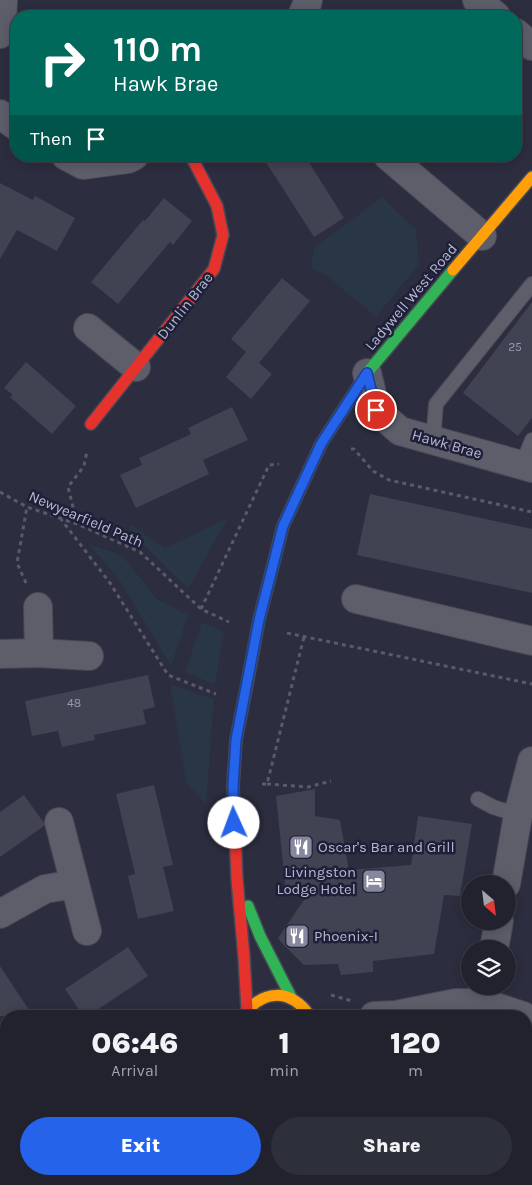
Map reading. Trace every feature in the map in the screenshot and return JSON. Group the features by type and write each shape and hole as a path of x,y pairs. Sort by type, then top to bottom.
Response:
{"street":[{"path":"0,34 3,0"},
{"path":"477,0 489,10"},
{"path":"522,38 532,46"},
{"path":"77,162 83,165 106,162"},
{"name":"Dunlin Brae","path":"91,424 214,269 223,236 217,206 194,162"},
{"path":"395,162 482,236"},
{"name":"Ladywell West Road","path":"245,1010 244,957 237,879 233,786 236,740 259,620 283,526 321,444 367,373 532,177"},
{"path":"88,328 136,367"},
{"name":"Hawk Brae","path":"367,373 376,410 400,431 527,467"},
{"path":"356,599 532,641"},
{"path":"38,607 39,653"},
{"path":"0,654 39,653 89,656"},
{"path":"508,875 518,815 532,761"},
{"path":"59,822 87,931"},
{"name":"Ladywell West Road","path":"237,879 260,936 308,1010"},
{"path":"0,914 46,889 75,884"},
{"path":"419,1010 486,995 513,1010"},
{"name":"Ladywell West Road","path":"248,1010 256,1001 268,996 280,996 307,1010"}],"lane":[{"path":"433,441 436,404 532,284"},
{"path":"527,467 532,440"},
{"path":"478,799 493,807 518,815"}],"path":[{"path":"77,524 68,488 84,466 91,424"},
{"path":"321,444 354,449 373,471 390,480 532,512"},
{"path":"201,609 270,465 313,460"},
{"name":"Newyearfield Path","path":"0,492 26,507 77,524 140,552 201,609 232,624"},
{"path":"26,507 16,563 38,607"},
{"path":"60,518 110,583 168,675 243,704"},
{"path":"287,633 532,684"},
{"path":"267,784 304,636"},
{"path":"233,786 267,784 308,787 330,781"}],"shaded area":[{"path":"382,197 416,230 419,264 376,317 327,276 311,268 314,248"},
{"path":"228,518 188,589 130,531 130,524 165,548"},
{"path":"88,544 122,555 157,599 188,615 171,666 117,576"},
{"path":"202,622 224,632 215,685 185,672"},
{"path":"170,684 214,699 206,805 186,782"}],"building":[{"path":"266,162 309,162 344,218 314,237"},
{"path":"0,183 33,200 35,196 75,218 57,251 17,230 0,259"},
{"path":"164,198 192,221 173,245 170,242 118,304 91,282"},
{"path":"282,278 310,301 259,363 272,374 251,399 226,377 246,352 231,339"},
{"path":"532,302 532,418 518,436 463,393"},
{"path":"26,362 76,406 52,434 10,397 13,395 4,388"},
{"path":"232,407 248,440 203,460 209,474 136,508 120,475 142,465 139,458 191,434 188,428"},
{"path":"370,494 532,529 532,593 357,555"},
{"path":"148,675 155,707 143,710 146,724 94,735 95,740 62,747 58,731 32,736 25,701"},
{"path":"154,785 173,865 163,867 174,911 138,919 128,876 135,874 116,794"},
{"name":"Livingston Lodge Hotel","path":"315,789 315,816 340,820 349,870 411,865 418,816 472,824 464,875 461,875 460,896 444,895 434,954 373,961 373,972 341,975 338,964 304,965 281,942 278,938 308,894 286,892 276,796"},
{"path":"24,795 44,823 44,826 0,857 0,812"},
{"path":"128,947 148,976 97,1010 79,1010 65,989"},
{"path":"0,966 29,1010 0,1010"}],"traffic: fast":[{"path":"248,679 259,620 283,526 321,444 367,373 453,270"},
{"path":"248,906 260,936 292,999"}],"traffic: slow":[{"path":"453,270 532,177"},
{"path":"248,1010 259,1001 276,995 294,1000 305,1010"}],"traffic: jam":[{"path":"91,424 214,269 223,235 217,206 194,162"},
{"path":"247,1009 237,879 233,786 236,740 248,679"}],"place":[{"name":"Oscar's Bar and Grill","path":"301,847"},
{"name":"Livingston Lodge Hotel","path":"374,881"},
{"name":"Phoenix-I","path":"297,936"}],"route":[{"path":"234,823 233,786 236,740 259,620 283,526 321,444 367,373 376,410"}]}
